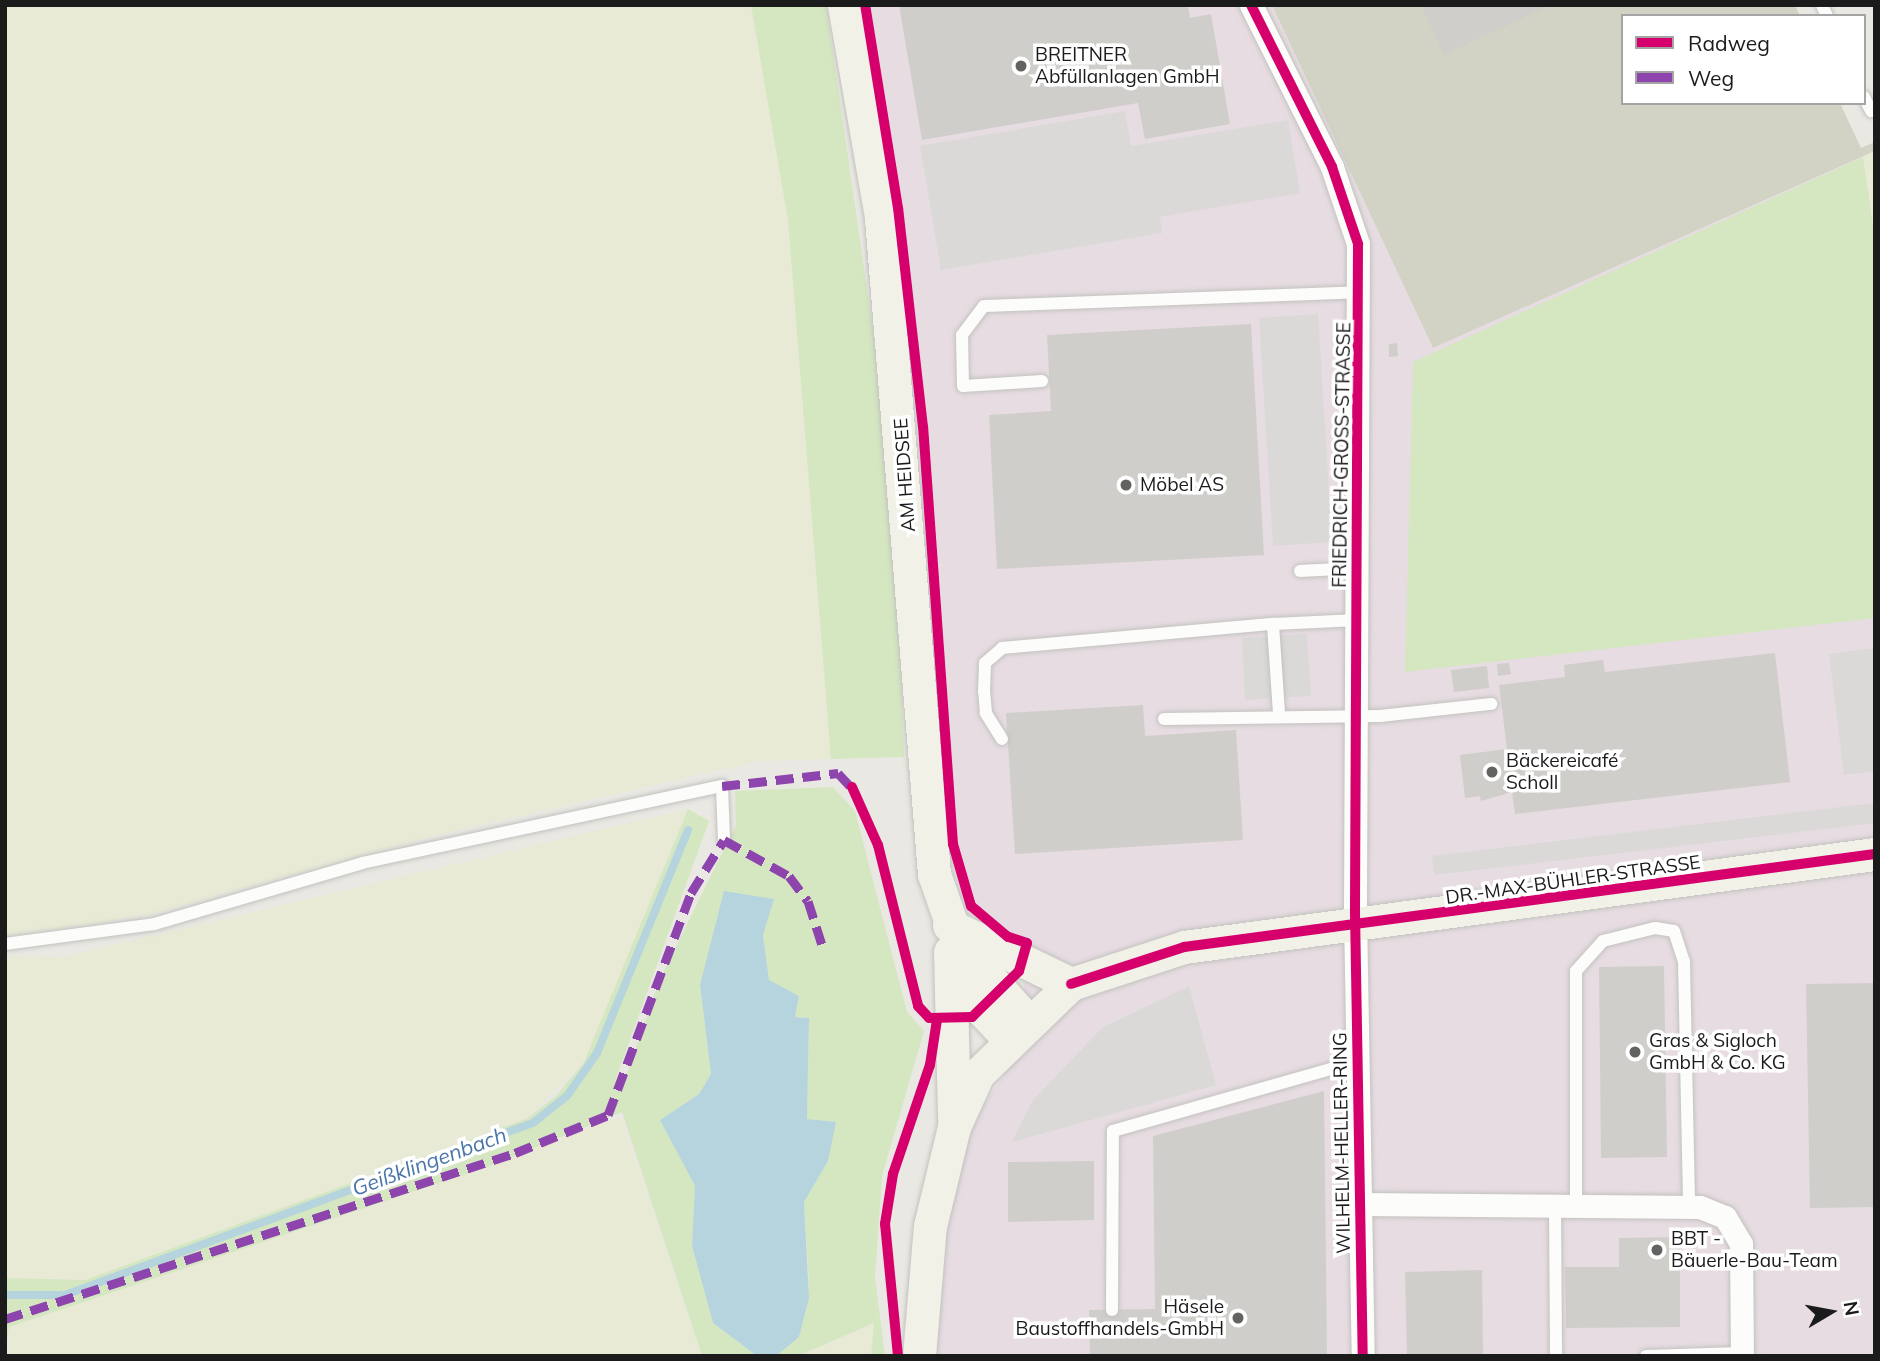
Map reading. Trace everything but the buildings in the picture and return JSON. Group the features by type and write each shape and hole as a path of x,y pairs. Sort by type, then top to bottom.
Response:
{"main road":[{"name":"AM HEIDSEE","path":"844,5 881,218 900,408 923,780 934,874 981,1009 1018,1030"},
{"name":"DR.-MAX-BÜHLER-STRASSE","path":"919,1356 930,1226 954,1127 978,1074 1018,1030 1071,984 1184,947 1355,929 1875,854"},
{"path":"954,1127 953,934 1071,984"}],"street":[{"name":"FRIEDRICH-GROSS-STRASSE","path":"1251,5 1332,167 1358,244 1359,568 1355,929"},
{"name":"WILHELM-HELLER-RING","path":"1355,929 1363,1356"},
{"name":"WILHELM-HELLER-RING","path":"1361,1204 1689,1208 1725,1217 1741,1244 1742,1354"}],"lane":[{"path":"1866,101 1871,111"},
{"path":"1042,381 962,386 962,335 984,306 1360,292"},
{"path":"1300,571 1359,568"},
{"path":"1002,739 986,713 984,692 985,663 1002,648 1273,624 1358,620"},
{"path":"1273,624 1279,713"},
{"path":"1164,719 1279,713 1357,713 1380,716 1491,704"},
{"path":"5,944 154,925 362,863 722,786 724,840"},
{"path":"1556,1356 1576,971 1603,940 1654,928 1674,931 1684,962 1689,1208"},
{"path":"1112,1310 1113,1131 1358,1061"},
{"path":"1646,1356 1742,1354"}],"shaded area":[{"path":"857,5 1272,5 1433,348 1863,157 1875,240 1875,1356 936,1356 941,1233 967,1131 1022,1048 1015,1032 1030,957 964,911 944,839 908,339 882,134"},
{"path":"1272,5 1795,5 1799,14 1621,14 1621,105 1841,105 1861,148 1875,142 1875,151 1433,348"},
{"path":"1125,111 1131,146 1288,120 1300,193 1160,217 1162,233 941,270 920,146"},
{"path":"1318,314 1332,542 1273,546 1259,318"},
{"path":"1307,634 1311,696 1245,700 1242,638"},
{"path":"1875,648 1875,771 1844,775 1829,654"},
{"path":"1875,803 1875,823 1434,875 1432,856"},
{"path":"1189,986 1216,1085 1012,1142 1032,1101 1102,1028"}],"green space":[{"path":"5,5 751,5 788,220 831,759 759,761 433,836 148,915 5,937"},
{"path":"751,5 826,5 880,379 896,543 904,757 831,759 788,220"},
{"path":"1875,151 1875,240 1863,157"},
{"path":"1863,157 1875,240 1875,618 1405,672 1413,362"},
{"path":"833,787 855,811 907,1012 924,1031 882,1176 875,1278 885,1356 871,1356 874,1323 798,1356 776,1356 799,1337 809,1286 804,1201 828,1161 835,1122 807,1119 809,1018 795,1017 799,996 769,981 763,935 773,900 725,892 700,985 711,1074 699,1094 660,1120 695,1186 692,1246 713,1323 757,1356 702,1356 622,1112 490,1166 9,1327 5,1356 5,1278 85,1280 526,1119 556,1096 584,1062 688,809 709,821 615,1081 623,1085 660,979 736,825 735,791"},
{"path":"688,809 584,1062 526,1119 85,1280 5,1278 5,956 63,957"},
{"path":"621,1117 702,1356 9,1356 8,1327"},
{"path":"875,1323 871,1356 798,1356"}],"water":[{"path":"724,891 774,899 763,935 769,980 799,996 795,1017 809,1018 807,1119 836,1122 828,1161 804,1202 809,1298 799,1337 776,1356 757,1356 713,1323 692,1246 695,1186 660,1120 699,1094 711,1074 700,985"}],"waterway":[{"name":"Geißklingenbach","path":"5,1295 65,1295 533,1123 567,1096 597,1053 688,830"}],"marked path":[{"path":"722,786 838,773 854,790"},
{"path":"5,1319 515,1153 608,1115 691,893 724,840 789,876 808,901 823,948"}],"cycle path":[{"path":"852,787 878,845 918,1006 929,1018 972,1017 1019,971 1027,943 1008,937 971,906 953,844 923,427 898,208 865,5"},
{"path":"1251,5 1332,167 1358,244 1355,913 1363,1356"},
{"path":"1071,984 1184,947 1875,854"},
{"path":"898,1356 885,1224 893,1174 930,1065 937,1020"}],"place":[{"name":"BREITNER Abfüllanlagen GmbH","path":"1021,66"},
{"name":"Möbel AS","path":"1126,485"},
{"name":"Bäckereicafé Scholl","path":"1492,772"},
{"name":"Gras & Sigloch GmbH & Co. KG","path":"1635,1052"},
{"name":"BBT - Bäuerle-Bau-Team","path":"1657,1250"},
{"name":"Häsele Baustoffhandels-GmbH","path":"1238,1318"}]}
